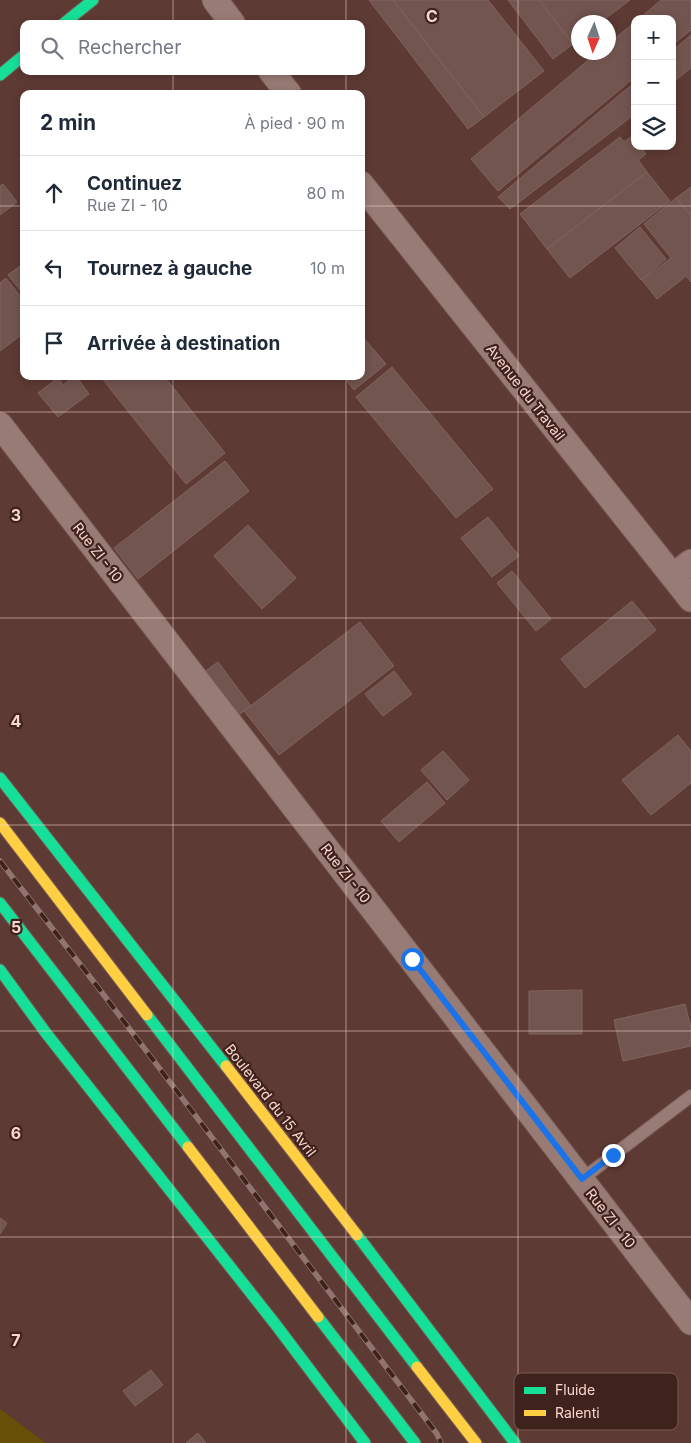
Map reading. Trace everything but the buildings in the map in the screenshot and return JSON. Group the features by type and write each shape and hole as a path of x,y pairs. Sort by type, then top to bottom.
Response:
{"main road":[{"path":"68,20 93,0"},
{"path":"0,75 20,59"},
{"name":"Boulevard du 15 Avril","path":"0,778 417,1312 514,1443"},
{"path":"0,823 476,1443"},
{"path":"0,903 415,1443"},
{"path":"0,970 46,1033 276,1325 364,1443"}],"street":[{"path":"215,0 231,20"},
{"path":"274,75 286,90"},
{"name":"Avenue du Travail","path":"365,189 682,569 691,599"},
{"name":"Rue ZI - 10","path":"0,425 691,1322"}],"lane":[{"path":"582,1179 691,1096"}],"shaded area":[{"path":"0,1409 46,1443 0,1443"}],"railway":[{"path":"0,861 437,1434 441,1443"}],"traffic: fast":[{"path":"68,20 93,0"},
{"path":"0,75 20,58"},
{"path":"0,778 226,1066"},
{"path":"0,903 188,1147"},
{"path":"0,970 46,1033 276,1325 365,1443"},
{"path":"147,1015 417,1367"},
{"path":"357,1235 515,1443"},
{"path":"318,1317 415,1443"}],"traffic: slow":[{"path":"0,823 147,1015"},
{"path":"226,1066 357,1235"},
{"path":"188,1147 318,1317"},
{"path":"417,1367 476,1443"}],"route":[{"path":"412,959 582,1179 613,1155"}]}
